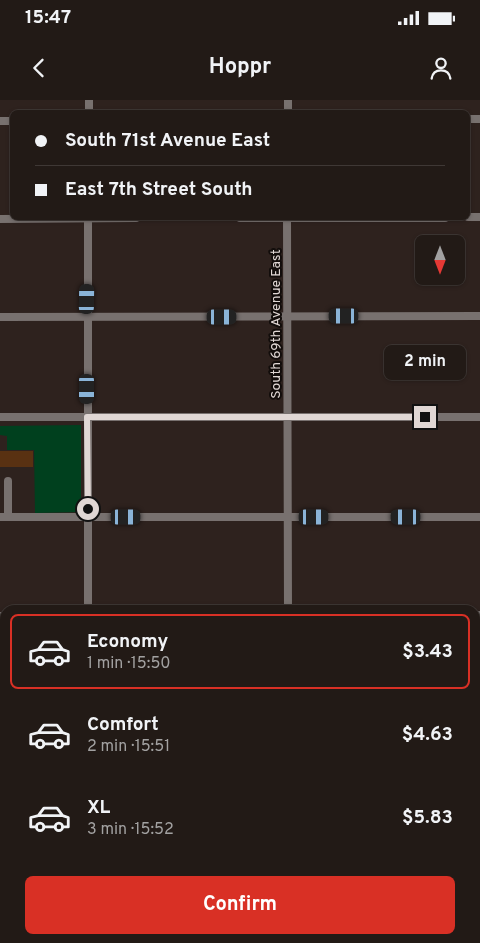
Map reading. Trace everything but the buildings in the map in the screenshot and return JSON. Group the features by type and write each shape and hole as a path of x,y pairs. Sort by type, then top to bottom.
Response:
{"street":[{"path":"88,220 88,605"},
{"name":"South 69th Avenue East","path":"287,220 288,605"},
{"path":"0,317 480,316"},
{"path":"0,417 480,417"},
{"path":"8,482 4,517 480,516"}],"green space":[{"path":"81,425 81,512 35,513 34,450 7,450 7,436 0,435 0,426"}],"route":[{"path":"88,509 87,417 425,417"}]}
